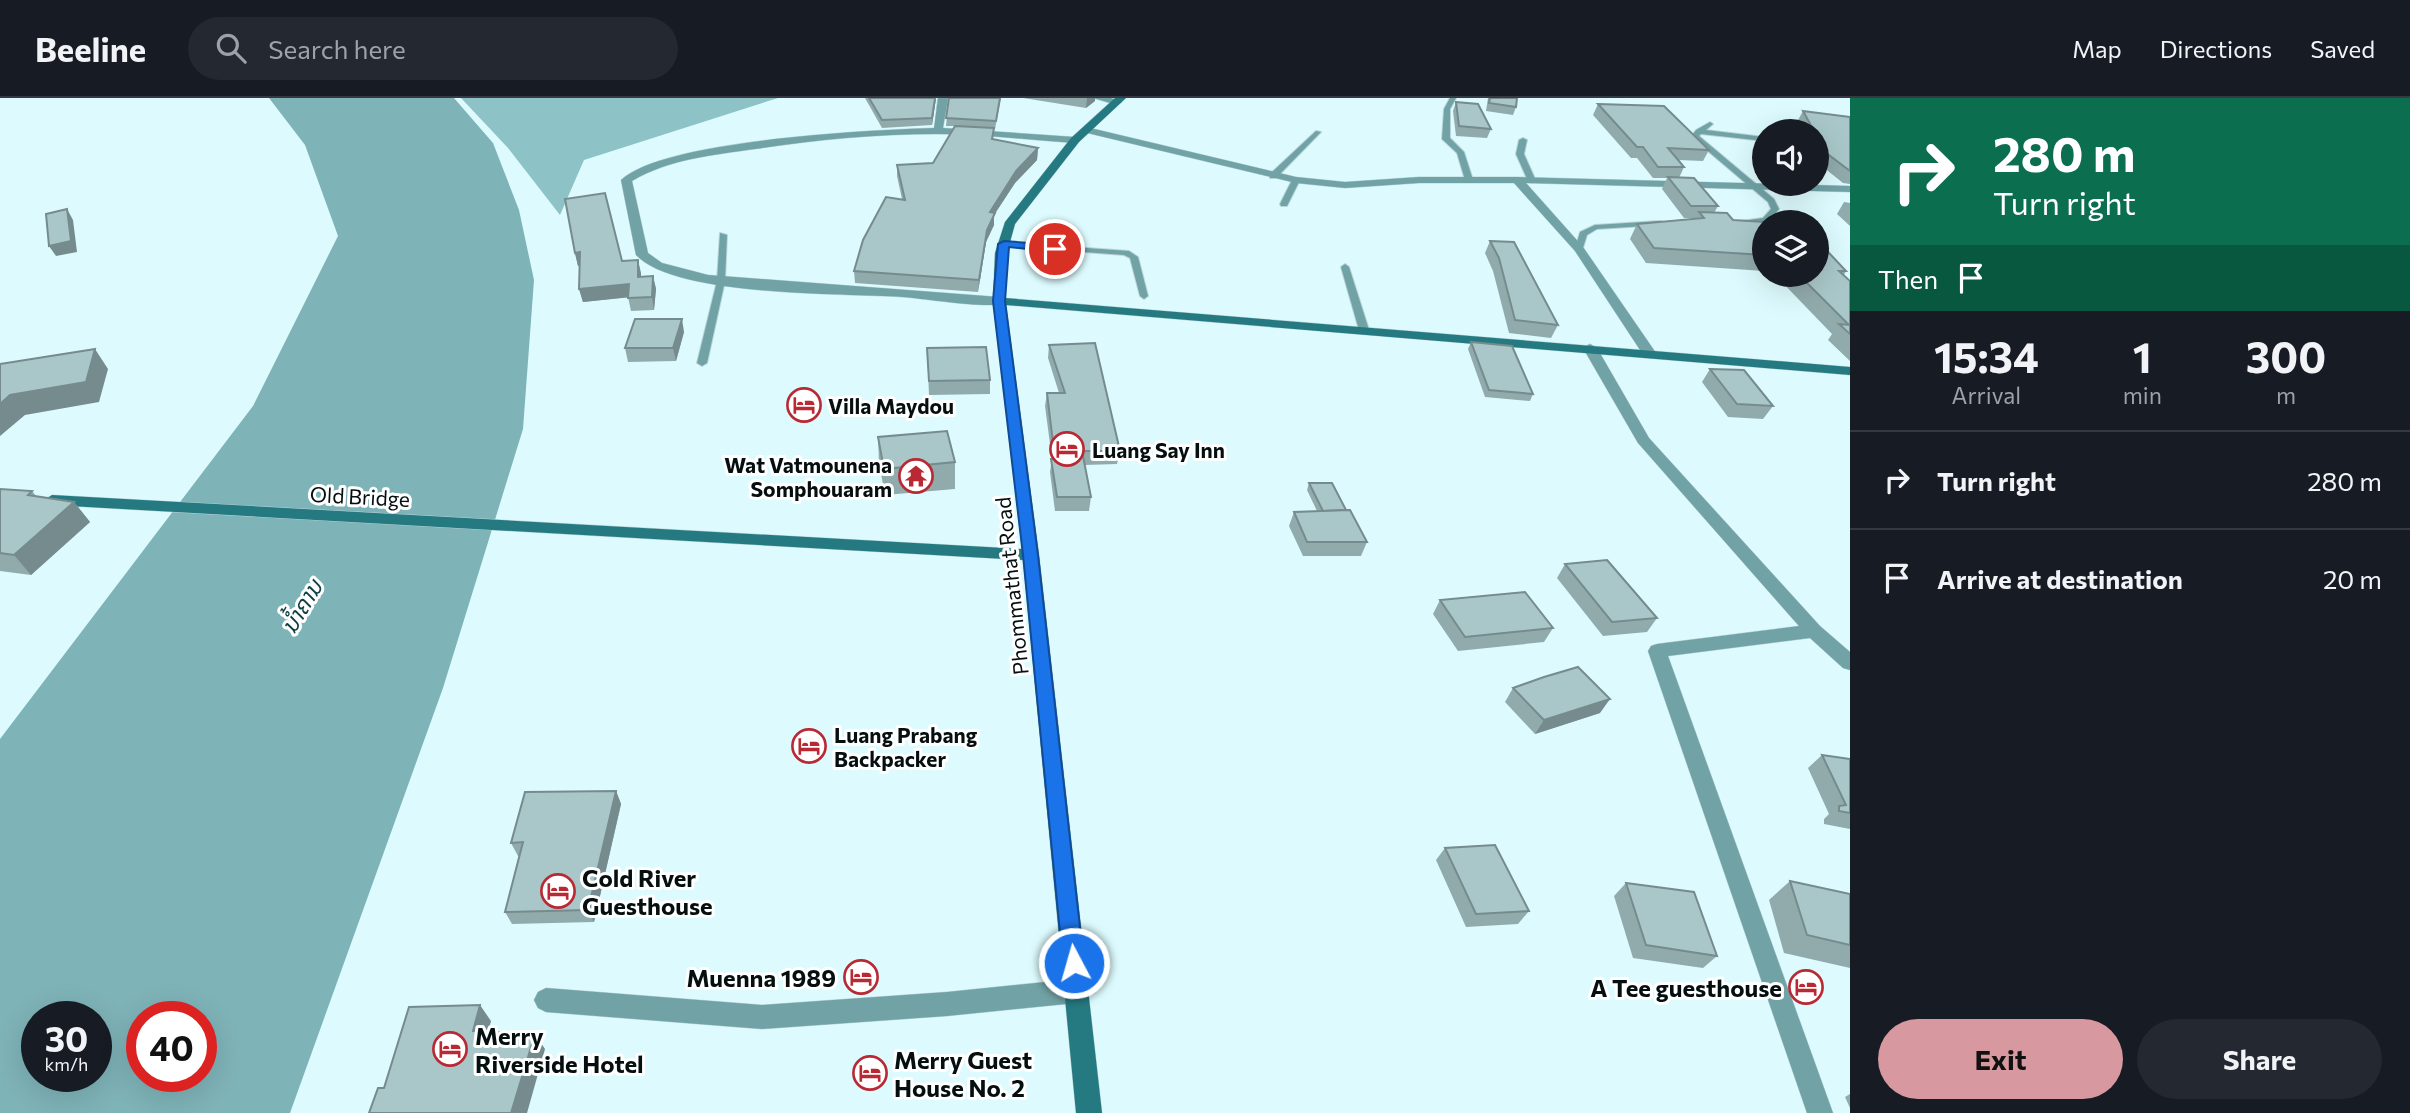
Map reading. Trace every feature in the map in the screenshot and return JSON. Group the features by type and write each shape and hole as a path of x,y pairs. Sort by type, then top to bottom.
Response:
{"street":[{"path":"938,131 943,98"},
{"path":"1098,98 1119,100"},
{"name":"Phommathat Road","path":"1089,1113 1031,555 999,301 1004,244 1009,224 1075,140 1119,100"},
{"path":"1086,130 1273,176 1345,185 1419,180 1517,180 1850,189"},
{"path":"1075,140 938,131 857,135 715,152 665,163 629,177 626,184 642,255 661,268 721,281 1590,348 1850,371"},
{"path":"1517,180 1578,249 1649,353"},
{"path":"1590,348 1643,440 1814,631 1850,663"},
{"name":"Old Bridge","path":"41,500 1031,555"},
{"path":"1814,631 1657,651 1821,1113"},
{"path":"546,1000 762,1017 947,1004 1076,990"}],"lane":[{"path":"1453,98 1447,109 1446,139 1460,152 1469,180"},
{"path":"1710,124 1698,131 1695,135 1698,140 1771,201 1775,209 1765,220 1725,223"},
{"path":"1698,131 1752,138"},
{"path":"1273,176 1318,132"},
{"path":"1523,140 1520,154 1532,181"},
{"path":"1284,204 1296,180"},
{"path":"1578,249 1583,234 1595,227 1674,223"},
{"path":"702,363 721,281 723,235"},
{"path":"1004,244 1126,253 1134,257 1144,296"},
{"path":"1345,267 1364,330"}],"shaded area":[{"path":"461,98 778,98 584,160 560,215 508,148"}],"water":[{"name":"ນ້ຳຄານ","path":"269,98 454,98 493,143 519,210 534,280 523,429 443,688 290,1113 0,1113 0,739 253,406 338,236 305,145"}],"building":[{"path":"869,98 935,98 932,118 882,120"},
{"path":"949,98 1000,98 996,121 946,118"},
{"path":"1490,98 1517,98 1516,107 1489,103"},
{"path":"1456,102 1478,104 1491,129 1459,126"},
{"path":"1598,104 1664,106 1709,150 1668,148 1684,167 1658,167 1643,147 1637,147"},
{"path":"1803,111 1850,117 1850,171 1829,155 1829,119 1807,119"},
{"path":"955,126 994,128 992,139 1038,148 1016,171 990,212 995,213 987,230 979,280 854,271 863,240 886,197 905,200 897,165 933,163"},
{"path":"1668,177 1694,178 1718,206 1691,206"},
{"path":"605,193 622,261 638,260 638,277 653,276 652,297 628,298 629,284 579,289 580,252 575,253 565,199"},
{"path":"67,209 71,241 49,246 46,214"},
{"path":"1699,212 1727,213 1733,220 1752,221 1752,254 1654,248 1637,224 1704,218"},
{"path":"1490,241 1514,242 1558,325 1515,320 1499,258"},
{"path":"1829,253 1846,271 1839,271 1850,281 1850,334 1839,324 1849,325 1811,287 1829,287"},
{"path":"635,319 682,319 673,348 625,348"},
{"path":"1471,342 1512,346 1533,394 1489,390"},
{"path":"1095,343 1120,451 1082,451 1091,497 1057,497 1051,459 1055,459 1047,393 1065,393 1049,345"},
{"path":"986,347 990,380 929,381 927,348"},
{"path":"95,349 86,382 10,395 0,404 0,364"},
{"path":"1710,369 1744,370 1773,406 1737,404"},
{"path":"947,431 955,462 884,469 878,437"},
{"path":"1309,483 1332,483 1346,510 1323,511"},
{"path":"0,489 32,491 28,495 74,502 14,555 0,553"},
{"path":"1350,510 1367,542 1307,542 1294,512"},
{"path":"1607,560 1657,618 1612,622 1565,564"},
{"path":"1525,592 1553,628 1465,637 1440,600"},
{"path":"1578,667 1610,699 1544,720 1513,688 1544,677"},
{"path":"1822,755 1850,759 1850,813 1839,811 1839,806 1846,805"},
{"path":"616,791 588,910 505,912 523,842 511,843 525,792"},
{"path":"1495,845 1529,911 1476,914 1445,848"},
{"path":"1790,881 1850,894 1850,945 1807,935"},
{"path":"1626,883 1694,892 1717,956 1646,945"},
{"path":"480,1005 473,1031 535,1034 511,1113 369,1113 378,1088 384,1088 409,1007"}],"place":[{"name":"Villa Maydou","path":"804,405"},
{"name":"Luang Say Inn","path":"1067,449"},
{"name":"Wat Vatmounena Somphouaram","path":"916,476"},
{"name":"Luang Prabang Backpacker","path":"809,746"},
{"name":"Cold River Guesthouse","path":"558,891"},
{"name":"Muenna 1989","path":"861,977"},
{"name":"A Tee guesthouse","path":"1806,987"},
{"name":"Merry Riverside Hotel","path":"450,1049"},
{"name":"Merry Guest House No. 2","path":"870,1073"}],"route":[{"path":"1055,249 1004,244 1001,253 999,301 1031,555 1074,963"}]}
